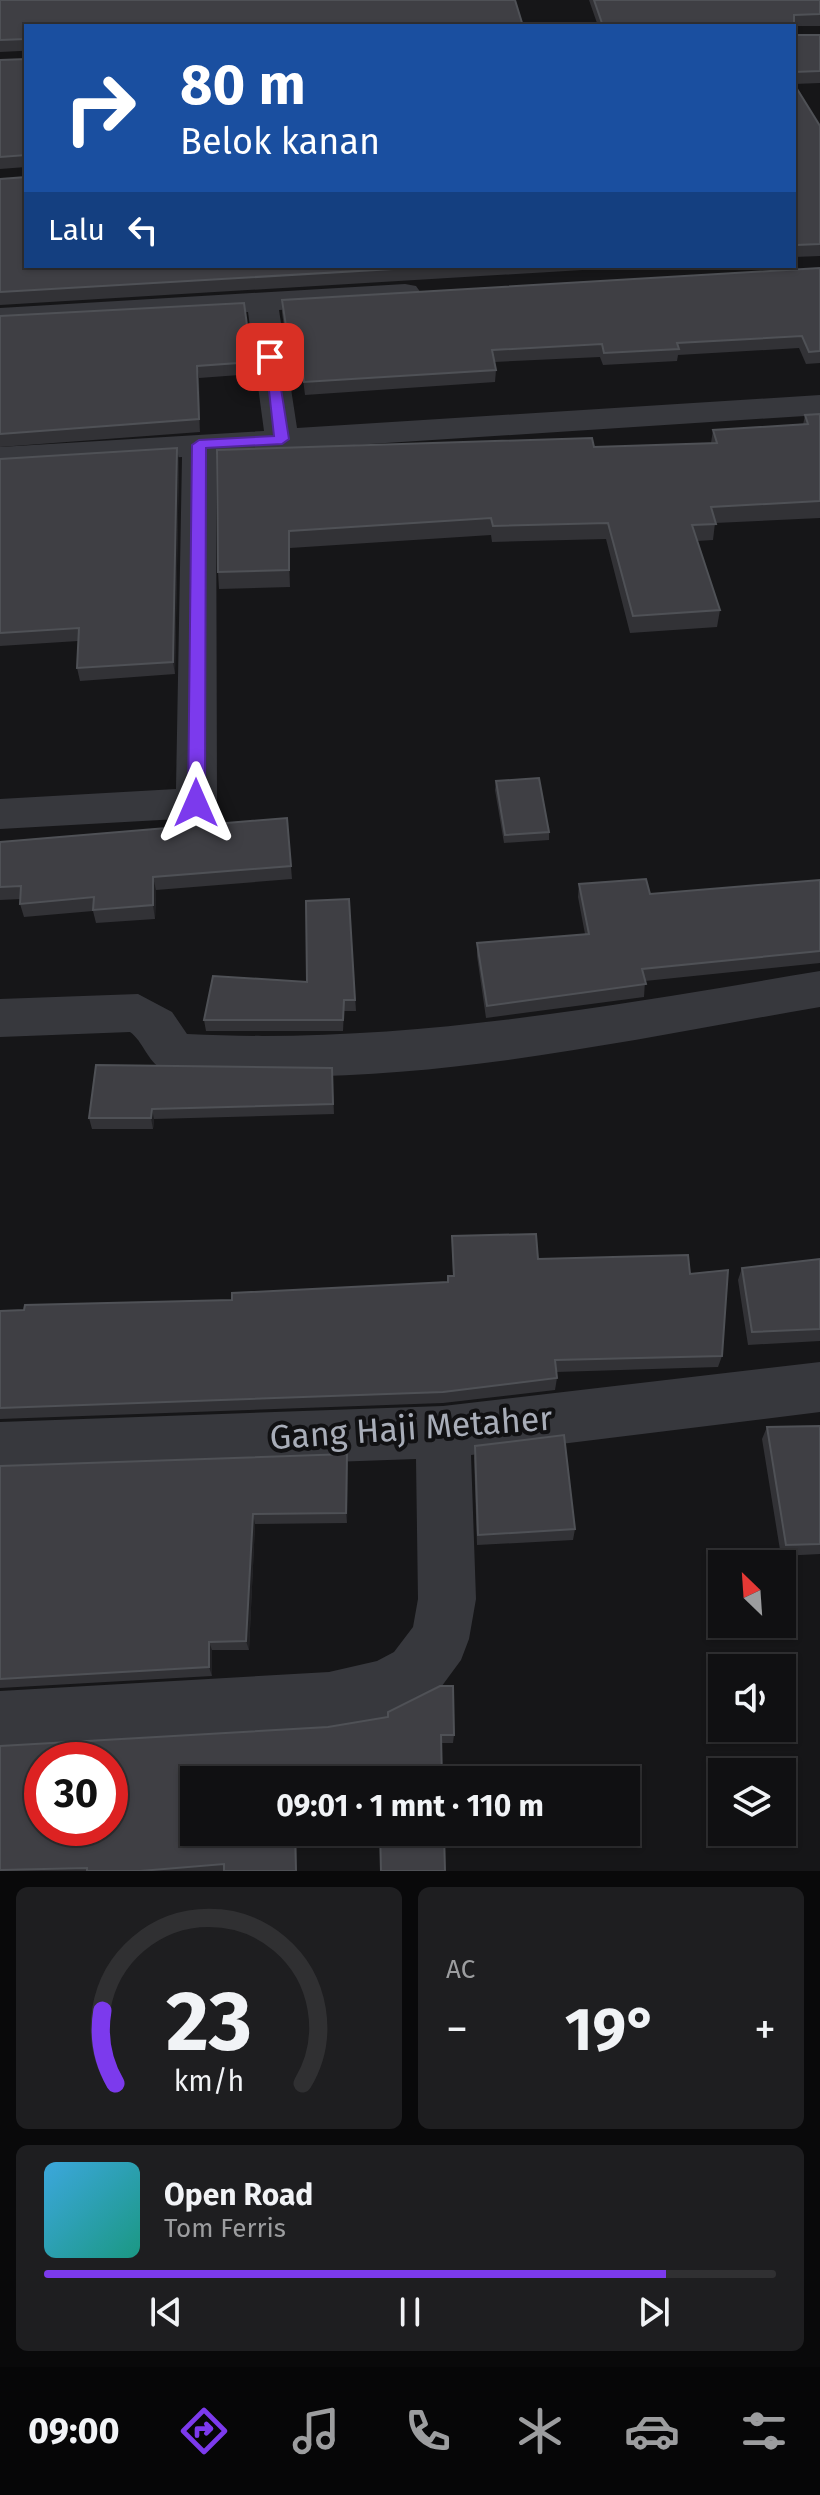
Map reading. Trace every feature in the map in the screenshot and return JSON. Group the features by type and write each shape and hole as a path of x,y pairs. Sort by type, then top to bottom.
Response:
{"street":[{"path":"0,317 434,291"},
{"path":"262,301 282,439"},
{"path":"0,458 820,405"},
{"path":"0,814 196,803 199,445"},
{"path":"0,1018 138,1013 156,1025 174,1053 287,1057 563,1032 820,989"},
{"name":"Gang Haji Metaher","path":"0,1448 443,1432 820,1387"},
{"path":"0,1721 329,1702 385,1689 415,1673 440,1639 447,1599 443,1432"}],"building":[{"path":"0,0 515,0 522,24 24,24 24,39 0,40"},
{"path":"594,0 820,0 820,14 794,15 794,24 602,24"},
{"path":"796,35 820,35 820,71 796,72"},
{"path":"24,59 24,155 0,157 0,60"},
{"path":"796,87 820,126 820,244 796,245"},
{"path":"24,177 24,268 410,268 0,292 0,179"},
{"path":"820,268 820,351 809,352 802,336 677,343 679,349 604,353 602,344 492,350 496,370 304,382 301,359 291,359 282,300"},
{"path":"244,303 252,362 197,366 199,419 0,434 0,316"},
{"path":"820,414 820,501 711,507 716,524 692,525 720,610 633,616 608,523 493,526 491,518 289,531 289,570 218,572 217,450 592,438 594,447 717,443 713,430 808,424 805,415"},
{"path":"177,448 173,662 77,668 79,628 0,633 0,459"},
{"path":"539,778 549,832 505,835 496,781"},
{"path":"287,818 291,866 153,877 153,905 93,910 94,897 20,904 21,886 0,887 0,842"},
{"path":"646,879 650,894 820,880 820,951 642,969 646,984 487,1006 477,943 589,934 579,884"},
{"path":"349,899 355,1000 344,1000 343,1020 204,1020 213,976 307,982 306,901"},
{"path":"96,1065 332,1068 333,1104 152,1109 151,1118 89,1118"},
{"path":"536,1234 538,1259 688,1255 690,1274 728,1270 722,1356 555,1360 557,1378 443,1392 0,1408 0,1311 24,1310 25,1305 232,1300 232,1293 448,1282 448,1276 454,1276 452,1236"},
{"path":"820,1259 820,1329 752,1332 742,1268"},
{"path":"820,1426 820,1544 786,1545 767,1427"},
{"path":"564,1435 575,1529 478,1535 475,1446"},
{"path":"347,1454 346,1513 253,1514 246,1641 209,1642 209,1667 0,1679 0,1466"},
{"path":"440,1686 453,1686 454,1735 441,1735 442,1766 180,1766 180,1846 295,1846 296,1871 224,1871 224,1864 140,1871 87,1871 87,1868 0,1870 0,1746 24,1745 24,1846 128,1846 128,1742 69,1742 328,1727 388,1717 388,1712"},
{"path":"380,1846 444,1846 445,1871 381,1871"}],"route":[{"path":"196,803 199,445 282,439 270,357"}]}
